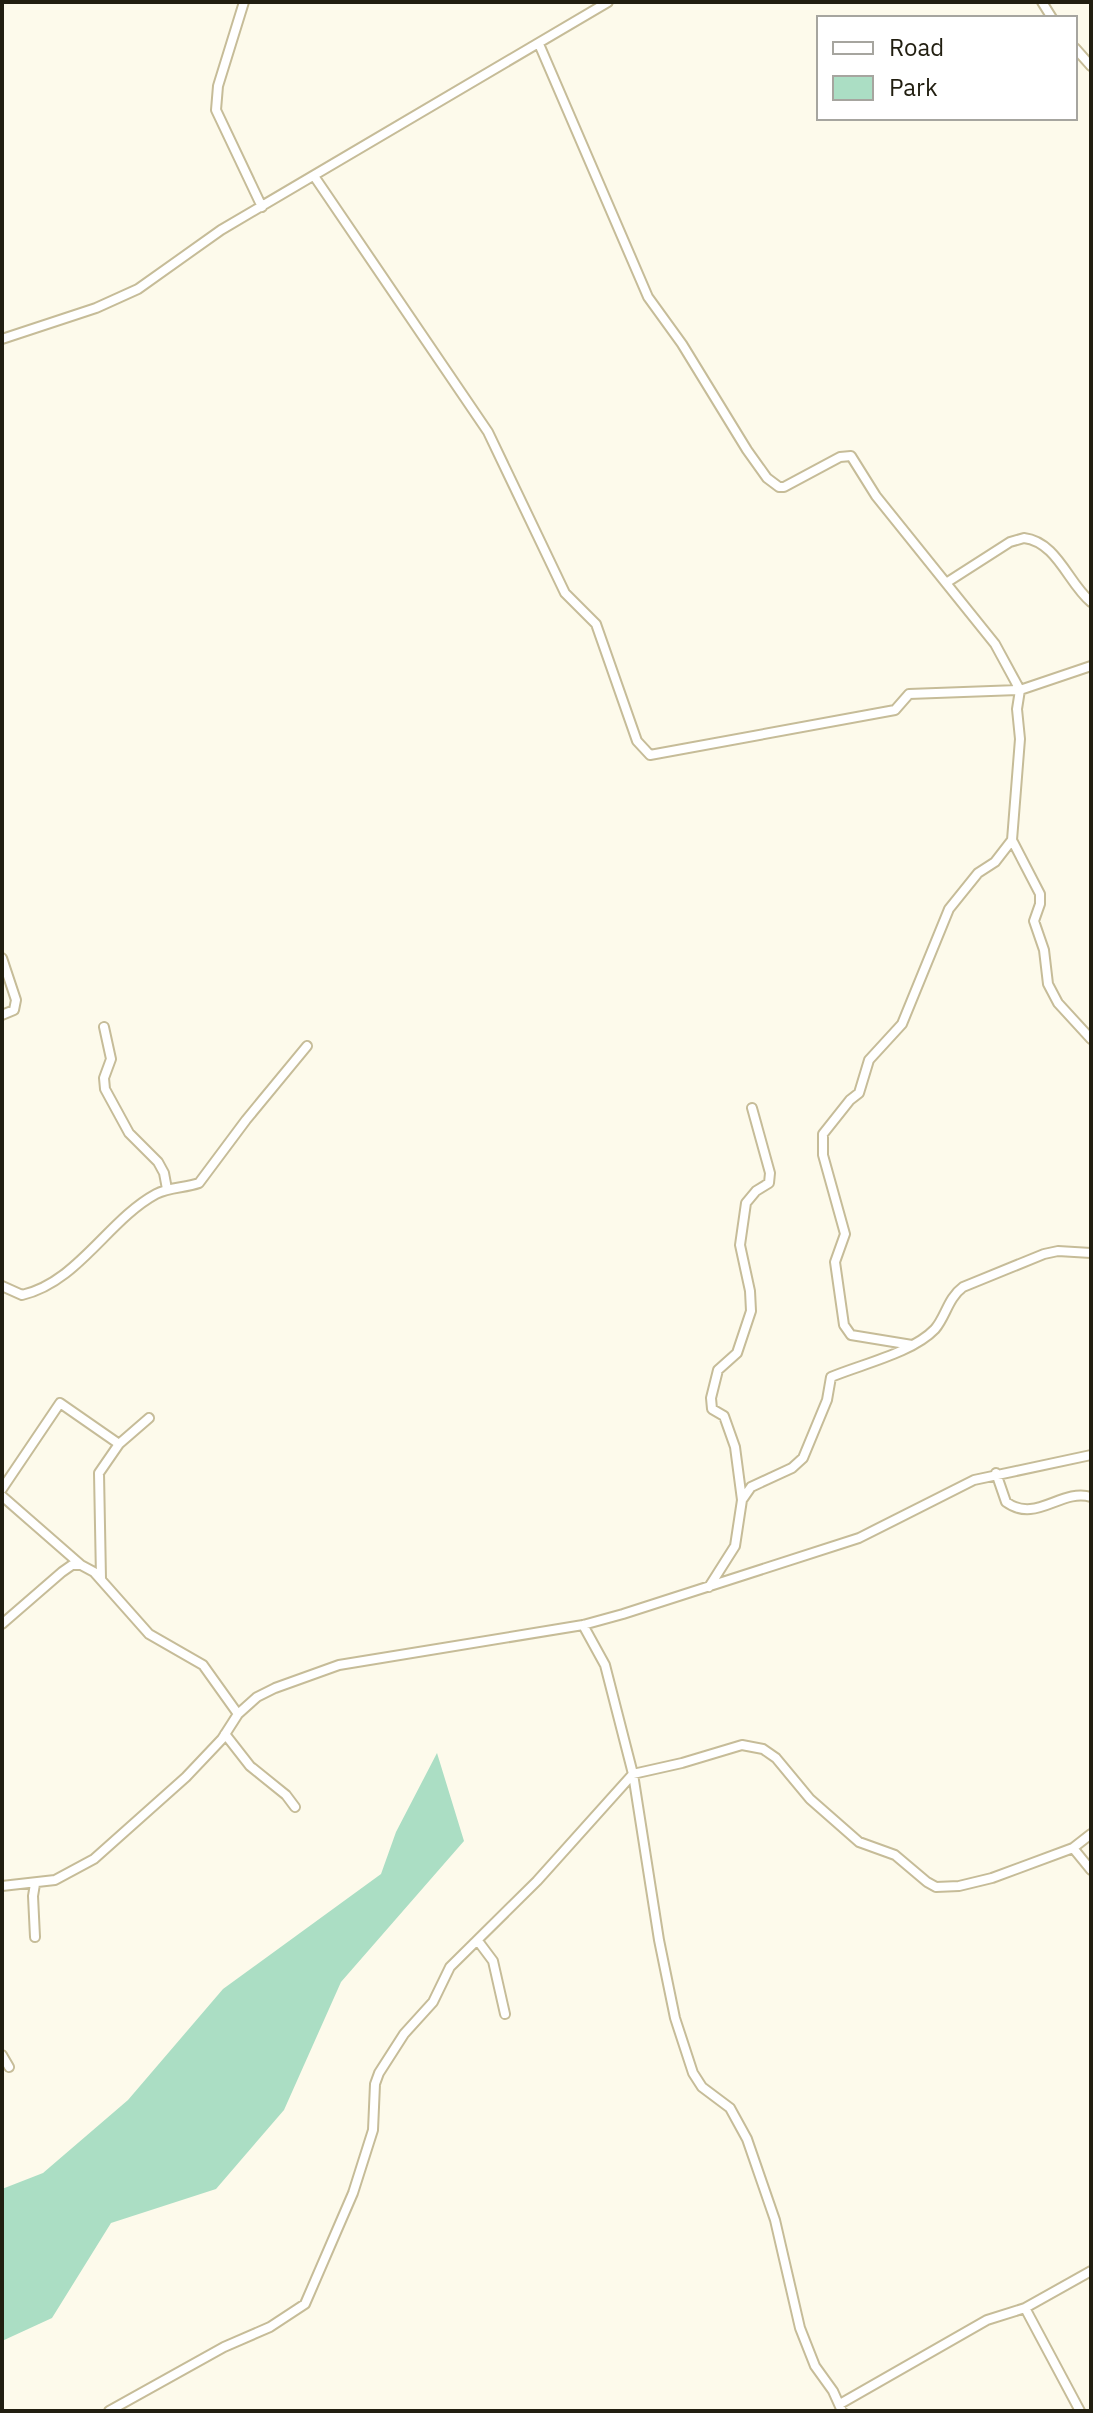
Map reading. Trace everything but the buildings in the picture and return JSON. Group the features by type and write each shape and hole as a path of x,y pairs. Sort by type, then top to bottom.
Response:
{"street":[{"path":"244,2 222,73 216,110 262,207"},
{"path":"2,339 96,308 138,289 221,230 539,44 596,5 608,2"},
{"path":"539,44 648,297 682,344 767,478 784,487 840,457 851,456 876,496 995,644 1020,690 1017,709 1020,750 1012,840 995,862 978,873 949,909 902,1024 869,1060 859,1093 823,1134 823,1155 845,1237 835,1258 844,1325 851,1335 912,1345"},
{"path":"1077,50 1091,66"},
{"path":"314,176 488,432 565,593 596,624 637,741 650,755 895,710 909,694 1020,690 1091,666"},
{"path":"946,583 1010,542 1024,538 1046,547 1091,602"},
{"path":"1012,840 1040,894 1034,921 1044,950 1048,984 1058,1003 1091,1039"},
{"path":"2,958 16,1000 14,1010 2,1015"},
{"path":"104,1027 111,1059 104,1078 105,1089 129,1133 158,1162 167,1189"},
{"path":"2,1286 22,1295 44,1288 99,1245 151,1197 167,1189 195,1185 201,1181 307,1046"},
{"path":"708,1588 735,1546 742,1500 735,1447 724,1416 712,1409 711,1398 718,1370 737,1353 751,1311 740,1245 743,1216 746,1203 756,1191 769,1183 770,1173 752,1108"},
{"path":"742,1500 755,1484 792,1468 803,1458 827,1400 831,1377 912,1345 934,1329 963,1287 1044,1254 1058,1251 1091,1253"},
{"path":"2,1489 60,1403 119,1444"},
{"path":"101,1578 99,1473 119,1444 149,1418"},
{"path":"2,1886 55,1880 94,1859 165,1797 225,1734 238,1714 257,1697 275,1688 339,1665 583,1625 859,1538 882,1529 945,1492 996,1473 1091,1455"},
{"path":"996,1473 1006,1502 1023,1510 1034,1510 1082,1494 1091,1497"},
{"path":"2,1496 81,1565 101,1578 149,1634 203,1665 238,1714"},
{"path":"2,1624 36,1598 62,1572 72,1565 81,1565"},
{"path":"583,1625 605,1665 633,1774 659,1940 675,2018 693,2073 702,2087 730,2108 747,2139 775,2220 800,2328 815,2366 841,2407 987,2320 1025,2308 1091,2271"},
{"path":"225,1734 250,1766 295,1807"},
{"path":"109,2411 224,2347 270,2327 305,2304 353,2193 373,2130 375,2084 379,2073 404,2034 433,2002 450,1967 537,1881 633,1774 742,1745 763,1749 776,1758 810,1799 859,1842 895,1855 936,1887 959,1886 992,1878 1073,1848 1091,1834"},
{"path":"1073,1848 1091,1870"},
{"path":"35,1884 35,1937"},
{"path":"478,1941 493,1961 505,2014"},
{"path":"2,2055 9,2067"},
{"path":"1025,2308 1080,2411"}],"green space":[{"path":"437,1753 464,1841 341,1982 284,2110 216,2189 111,2223 52,2318 2,2341 2,2189 43,2173 128,2100 223,1989 381,1874 396,1832"}]}
